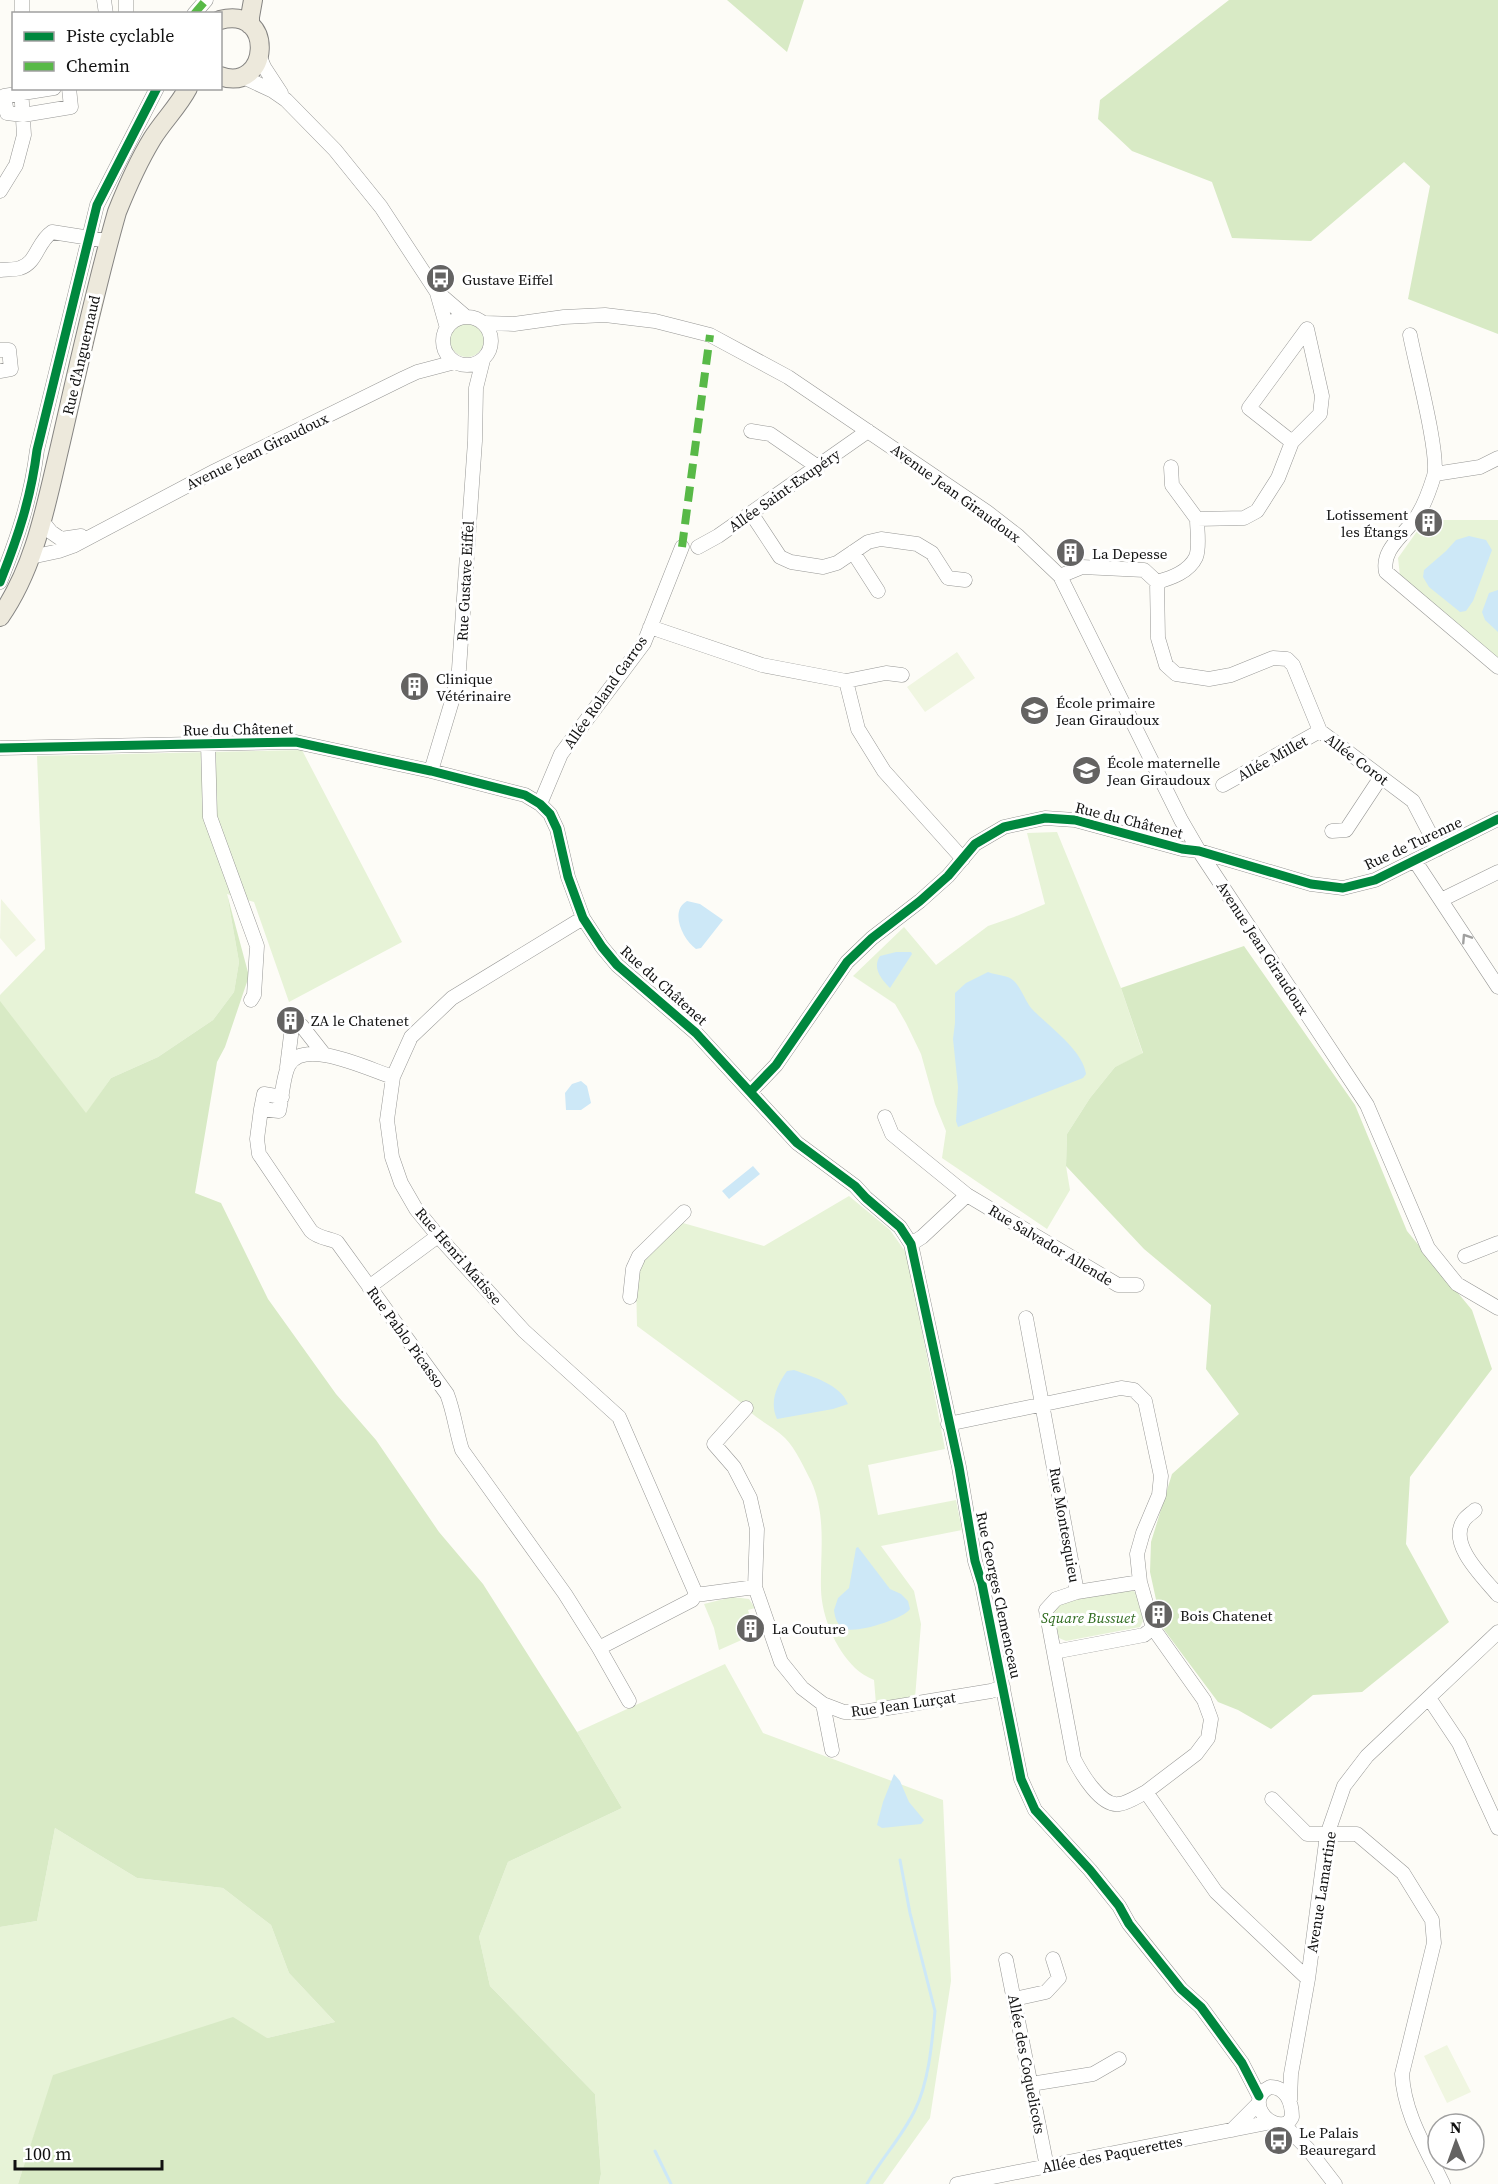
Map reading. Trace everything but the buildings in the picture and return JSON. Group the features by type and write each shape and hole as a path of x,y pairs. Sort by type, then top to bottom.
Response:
{"main road":[{"path":"224,19 242,0"},
{"path":"250,25 253,0"},
{"path":"222,76 235,78 241,76 253,69 260,57 260,42 257,33 250,25 236,19 224,19"},
{"name":"Rue d'Anguernaud","path":"0,617 9,604 31,557 42,521 117,212 129,181 152,140 185,95"}],"street":[{"path":"196,12 206,0"},
{"path":"260,57 286,100 335,150 369,190 408,244 436,291 465,316"},
{"path":"241,76 273,91 286,100"},
{"path":"0,190 16,165 24,135 21,90"},
{"path":"23,115 71,107 69,90"},
{"path":"0,582 18,537 32,488 37,450 101,197 157,90"},
{"path":"0,270 22,268 36,255 39,244 51,232 109,241"},
{"path":"436,291 445,335 446,353 458,363 476,388"},
{"name":"Avenue Jean Giraudoux","path":"485,323 514,324 564,317 605,315 655,321 710,335 788,377 868,430 1010,530 1060,576 1181,820 1366,1105 1428,1248 1457,1284 1498,1308"},
{"path":"445,335 451,322 465,316 472,317 485,323 492,345"},
{"path":"458,363 474,364 483,360 492,345 514,324"},
{"path":"1197,519 1244,518 1257,511 1278,478 1292,442 1320,414 1322,396 1307,329 1249,408 1292,442"},
{"name":"Avenue Jean Giraudoux","path":"417,372 433,358 445,335"},
{"path":"1410,335 1434,453 1435,474 1417,517 1388,552 1384,561 1386,573 1498,667"},
{"path":"0,350 9,350 11,369 0,371"},
{"name":"Rue Gustave Eiffel","path":"431,771 459,669 475,441 476,388 483,360"},
{"name":"Avenue Jean Giraudoux","path":"31,557 66,549 222,467 417,372 458,363"},
{"name":"Allée Saint-Exupéry","path":"698,547 718,536 868,430"},
{"path":"752,431 770,434 818,467"},
{"path":"1435,474 1480,467 1498,458"},
{"path":"1060,576 1082,567 1144,570 1157,582 1172,578 1188,567 1196,556 1197,519 1172,485 1171,467"},
{"path":"751,513 780,557 790,562 823,567 837,563 868,542 881,539 917,544 932,553 948,578 965,580"},
{"name":"Avenue Jean Giraudoux","path":"42,521 61,539 73,539 98,532"},
{"name":"Allée Roland Garros","path":"540,804 561,754 644,643 682,547"},
{"path":"853,552 878,591"},
{"name":"Allée Corot","path":"1157,582 1158,638 1166,665 1176,674 1209,680 1230,675 1273,658 1287,659 1293,665 1320,731 1413,801 1438,849"},
{"path":"650,627 762,665 846,681 886,673 902,675"},
{"path":"846,681 858,729 884,771 963,859"},
{"name":"Allée Millet","path":"1223,785 1320,731"},
{"name":"Rue du Châtenet","path":"0,748 136,747 270,741 309,743 525,795 540,804 550,814 557,829 568,877 583,918 602,947 617,965 696,1033 751,1091 776,1065 847,962 872,938 920,902 975,844 1004,827 1045,818 1075,820 1182,849 1199,851"},
{"path":"208,743 210,817 257,946 254,995 251,1000"},
{"path":"1332,831 1346,830 1381,777"},
{"name":"Rue de Turenne","path":"1199,851 1311,884 1343,888 1375,880 1498,819"},
{"path":"1414,861 1498,987"},
{"path":"1441,900 1498,872"},
{"name":"Rue Henri Matisse","path":"583,918 452,998 411,1037 393,1077 387,1120 392,1157 401,1183 416,1209 438,1236 524,1331 619,1417 699,1594"},
{"name":"Rue Pablo Picasso","path":"322,1053 301,1025 292,1027 279,1111 261,1109 257,1139 259,1154 311,1232 316,1236 337,1242 447,1394 462,1450 565,1594 629,1701"},
{"path":"287,1067 294,1058 304,1054 322,1053 393,1077"},
{"name":"Rue Georges Clemenceau","path":"751,1091 797,1143 855,1186 900,1227 911,1244 959,1467 975,1561 982,1584 1021,1779 1035,1810 1090,1870 1119,1906 1136,1934 1180,1989 1201,2007 1266,2094"},
{"name":"Rue Salvador Allende","path":"885,1117 892,1134 967,1195 1119,1285 1137,1285"},
{"path":"911,1244 922,1237 967,1195"},
{"path":"630,1298 633,1269 639,1256 684,1212"},
{"path":"369,1287 438,1236"},
{"path":"1465,1257 1498,1243"},
{"name":"Rue Montesquieu","path":"1026,1318 1077,1593 1056,1599 1046,1610 1074,1759 1081,1773 1104,1802 1119,1805 1146,1792"},
{"path":"948,1424 1121,1388 1134,1390 1145,1401 1161,1476 1159,1495 1137,1554 1140,1582 1153,1628 1204,1700 1211,1719 1208,1738 1196,1754 1146,1792 1216,1892 1308,1979"},
{"name":"Rue Jean Lurçat","path":"746,1408 714,1444 735,1467 750,1498 758,1529 755,1587 782,1662 802,1688 823,1704 844,1712 863,1712 1003,1688"},
{"path":"1475,1510 1463,1521 1460,1537 1467,1558 1498,1594"},
{"path":"1077,1593 1140,1582"},
{"path":"599,1648 692,1600 699,1594 755,1587"},
{"path":"1054,1652 1144,1635 1153,1628"},
{"name":"Avenue Lamartine","path":"1290,2100 1291,2074 1308,1979 1327,1835 1344,1786 1367,1756 1498,1632"},
{"path":"1429,1698 1459,1743 1498,1828"},
{"path":"823,1704 832,1750"},
{"path":"1272,1799 1308,1834 1357,1834 1402,1873 1432,1920 1434,1943 1402,2074 1403,2093 1410,2116 1443,2184"},
{"path":"1014,2000 1046,1992 1059,1978 1053,1959"},
{"name":"Allée des Coquelicots","path":"1006,1960 1047,2167"},
{"path":"1031,2084 1094,2074 1119,2059"},
{"path":"1231,2130 1266,2094 1291,2074"},
{"name":"Rue Georges Clemenceau","path":"1266,2094 1282,2091 1290,2100"},
{"name":"Rue Georges Clemenceau","path":"1266,2094 1261,2111 1282,2122 1308,2149 1335,2184"},
{"path":"1282,2122 1290,2100"},
{"name":"Allée des Paquerettes","path":"957,2184 1282,2122"}],"green space":[{"path":"727,0 804,0 787,52"},
{"path":"1229,0 1498,0 1498,334 1408,299 1430,186 1404,162 1311,241 1232,238 1212,182 1132,151 1098,119 1100,100"},
{"path":"467,323 479,328 484,340 479,352 467,357 455,352 450,340 455,328"},
{"path":"1425,520 1498,520 1498,658 1400,576 1398,558"},
{"path":"957,652 975,678 925,712 907,687"},
{"path":"302,750 402,942 289,1002 254,902 227,894 239,962 234,992 213,1020 158,1057 111,1078 86,1114 0,1003 0,995 45,949 37,756"},
{"path":"1057,832 1121,988 1143,1054 1115,1067 1090,1098 1067,1134 1066,1166 1070,1190 1047,1229 942,1158 946,1131 935,1104 921,1054 906,1023 895,1004 853,976 904,927 936,965 988,926 1045,904 1027,833"},
{"path":"227,894 249,976 225,1047 217,1062 195,1193 221,1203 268,1299 336,1394 376,1440 439,1532 483,1584 577,1732 622,1808 508,1862 479,1937 490,1986 595,2094 601,2174 599,2184 18,2184 53,2075 233,2017 267,2038 335,2022 289,1973 271,1925 223,1888 137,1878 55,1828 37,1921 0,1927 0,1001 86,1113 111,1078 158,1057 213,1020 234,992 239,962"},
{"path":"1,899 36,940 16,957 0,938"},
{"path":"1244,946 1355,1105 1407,1231 1472,1310 1492,1369 1410,1477 1406,1544 1449,1622 1362,1692 1313,1695 1271,1729 1238,1710 1218,1702 1162,1627 1150,1572 1151,1542 1172,1474 1239,1414 1206,1369 1211,1305 1144,1249 1066,1166 1067,1134 1090,1098 1115,1067 1143,1053 1121,988"},
{"path":"849,1196 890,1230 907,1254 945,1449 868,1465 878,1515 956,1500 962,1530 881,1546 914,1591 921,1624 915,1698 876,1704 874,1680 859,1672 848,1660 836,1642 827,1621 821,1590 822,1535 819,1508 811,1481 796,1453 780,1433 637,1326 636,1281 641,1263 677,1224 683,1223 764,1246"},
{"name":"Square Bussuet","path":"1132,1590 1139,1595 1143,1621 1140,1627 1066,1641 1059,1638 1052,1610 1059,1602"},
{"path":"732,1597 749,1599 755,1608 748,1610 755,1634 719,1650 714,1628 704,1604"},
{"path":"725,1664 763,1733 943,1800 951,1981 930,2118 883,2184 599,2184 601,2174 595,2094 490,1986 479,1937 508,1862 622,1808 577,1732"},
{"path":"55,1828 137,1878 223,1888 271,1925 289,1973 335,2022 267,2038 54,2075 18,2184 0,2184 0,1927 37,1921"},
{"path":"1447,2045 1471,2092 1447,2103 1424,2056"}],"water":[{"path":"1469,536 1486,540 1492,550 1473,601 1466,611 1460,612 1429,587 1423,577 1424,570 1456,540"},
{"path":"1498,590 1498,632 1485,620 1482,612 1489,593"},
{"path":"687,901 700,904 723,920 701,948 696,949 691,945 680,925 679,911"},
{"path":"896,952 911,952 912,954 890,988 881,977 877,965 880,956"},
{"path":"988,972 1008,977 1014,981 1032,1009 1079,1056 1086,1074 1083,1078 958,1127 956,1121 958,1087 953,1039 955,993 966,983"},
{"path":"581,1081 587,1086 591,1103 581,1110 566,1110 565,1093 572,1084"},
{"path":"753,1166 760,1174 729,1199 722,1191"},
{"path":"794,1370 832,1386 839,1391 848,1404 777,1419 774,1400 777,1388 787,1371"},
{"path":"858,1547 890,1589 901,1594 908,1601 910,1609 890,1621 852,1630 843,1628 839,1624 834,1610 838,1598 849,1588"},
{"path":"894,1774 900,1781 909,1802 924,1820 921,1824 882,1828 877,1825"}],"waterway":[{"path":"867,2184 904,2129 920,2099 927,2074 933,2036 935,2011 910,1913 900,1860"},
{"path":"655,2151 671,2184"}],"marked path":[{"path":"196,12 206,0"},
{"path":"682,547 710,335"}],"cycle path":[{"path":"0,582 27,501 37,450 97,205 156,90"},
{"path":"0,748 296,742 431,771 525,795 540,804 550,814 557,829 568,877 583,918 617,965 696,1033 797,1143 855,1186 900,1227 911,1244 959,1467 975,1561 982,1584 1021,1779 1035,1810 1090,1870 1119,1906 1129,1924 1181,1989 1201,2007 1242,2063 1259,2096"},
{"path":"751,1091 776,1065 847,962 872,938 948,876 975,844 1004,827 1045,818 1075,820 1182,849 1199,851 1311,884 1343,888 1375,880 1498,819"}],"place":[{"name":"Gustave Eiffel","path":"441,279"},
{"name":"Lotissement les Étangs","path":"1429,523"},
{"name":"La Depesse","path":"1071,553"},
{"name":"Clinique Vétérinaire","path":"415,687"},
{"name":"École primaire Jean Giraudoux","path":"1035,711"},
{"name":"École maternelle Jean Giraudoux","path":"1086,771"},
{"name":"ZA le Chatenet","path":"290,1020"},
{"name":"Bois Chatenet","path":"1159,1615"},
{"name":"La Couture","path":"751,1628"},
{"name":"Le Palais Beauregard","path":"1278,2141"}]}
